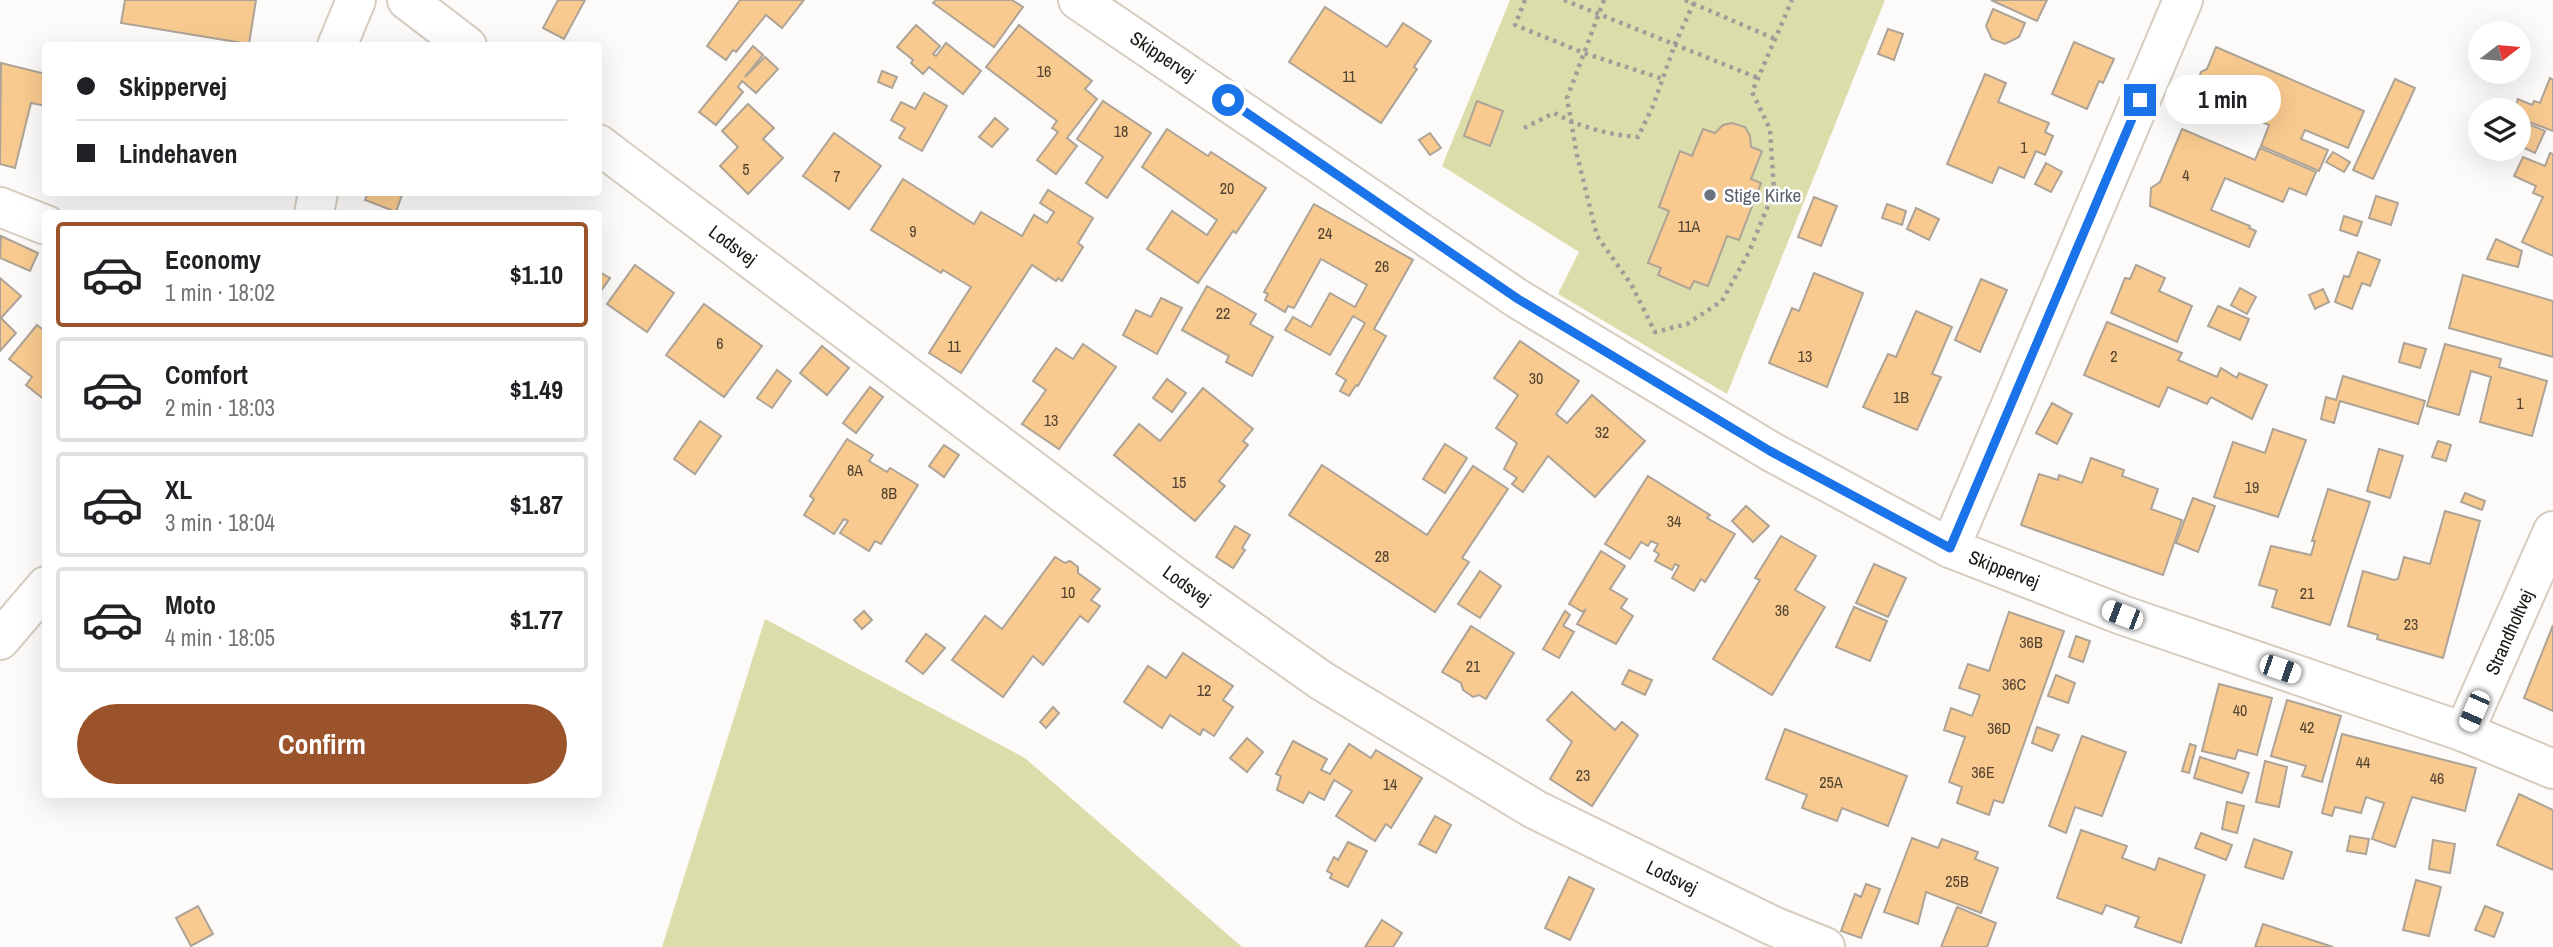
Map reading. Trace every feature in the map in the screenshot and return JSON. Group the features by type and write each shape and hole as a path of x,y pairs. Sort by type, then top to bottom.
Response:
{"street":[{"path":"339,42 356,0"},
{"path":"407,0 462,42"},
{"name":"Skippervej","path":"1078,0 1518,299 1770,451 1950,548 2122,615 2464,732 2553,769"},
{"path":"1950,548 2183,0"},
{"name":"Lodsvej","path":"602,147 1180,581 1322,681 1536,810 1773,926 1825,947"},
{"path":"0,207 42,223"},
{"name":"Strandholtvej","path":"2464,732 2553,531"},
{"path":"0,640 42,591"}],"path":[{"path":"1525,0 1515,25 1584,54 1663,79"},
{"path":"1564,0 1758,78"},
{"path":"1604,0 1567,98 1597,236 1631,284 1655,332 1686,324 1722,300 1749,252 1773,191 1770,129 1752,92 1792,0"},
{"path":"1685,0 1775,39"},
{"path":"1524,128 1554,113 1571,122 1616,135 1638,137 1694,2"}],"green space":[{"path":"1510,0 1885,0 1727,394 1558,294 1579,252 1442,166"},
{"path":"765,619 1025,758 1242,947 662,947"}],"building":[{"path":"125,0 256,0 249,42 121,23"},
{"path":"558,0 585,0 564,39 543,28"},
{"path":"740,0 804,0 782,28 766,15 736,52 733,50 726,60 707,46"},
{"path":"936,0 1012,0 1023,7 994,47 933,3"},
{"path":"1991,0 2047,0 2037,21"},
{"path":"1325,7 1387,47 1403,23 1431,41 1414,67 1417,69 1381,123 1289,62"},
{"path":"1993,9 2025,23 2019,37 2005,44 1992,39 1986,26"},
{"path":"916,25 940,46 933,54 936,56 946,43 981,71 963,94 929,67 923,74 911,63 913,60 897,47"},
{"path":"1019,25 1092,81 1085,89 1097,99 1067,138 1077,146 1056,174 1037,160 1058,132 1052,128 1057,121 986,67"},
{"path":"1888,29 1903,34 1894,60 1878,54"},
{"path":"2074,42 2114,59 2103,83 2099,81 2087,109 2052,94"},
{"path":"753,46 763,55 745,77 765,57 778,69 756,93 742,81 738,87 743,92 716,125 699,112"},
{"path":"2216,47 2364,111 2348,148 2305,130 2301,139 2328,150 2319,171 2261,146 2269,125 2197,94 2200,88 2197,82 2201,72 2207,69"},
{"path":"1,63 42,73 42,105 31,103 15,168 0,164"},
{"path":"882,71 897,77 892,88 878,82"},
{"path":"1985,74 2006,83 1998,102 2049,123 2045,132 2053,136 2045,155 2036,151 2024,178 1999,167 1992,183 1947,164"},
{"path":"2550,78 2553,80 2553,131 2531,123 2531,105 2534,101 2540,103"},
{"path":"2395,79 2415,88 2373,179 2353,170"},
{"path":"924,93 947,106 922,151 899,138 905,128 891,120 901,102 915,109"},
{"path":"1103,101 1151,133 1107,198 1086,183 1103,157 1077,139"},
{"path":"1477,101 1503,111 1490,146 1464,136"},
{"path":"748,104 774,128 763,139 783,158 748,194 720,166 738,147 722,131"},
{"path":"995,118 1008,129 992,147 979,137"},
{"name":"Stige Kirke","path":"1732,123 1745,127 1750,136 1751,147 1762,151 1751,179 1761,183 1739,240 1727,236 1708,286 1694,281 1690,289 1658,275 1661,268 1648,263 1669,211 1659,207 1680,151 1692,156 1703,129 1715,133 1723,125"},
{"path":"2531,125 2545,131 2535,153 2531,151"},
{"path":"1167,129 1208,156 1211,152 1266,188 1198,283 1147,249 1172,211 1207,235 1217,220 1142,167"},
{"path":"2182,129 2255,160 2260,148 2316,172 2306,195 2289,188 2283,202 2225,178 2211,210 2256,231 2249,247 2150,206 2151,188 2160,182"},
{"path":"834,133 881,166 849,209 803,176"},
{"path":"1430,133 1441,148 1430,155 1419,140"},
{"path":"2333,152 2350,162 2344,172 2326,162"},
{"path":"2550,153 2553,154 2553,256 2522,242 2543,197 2533,193 2536,186 2514,176 2521,161 2531,160 2545,166"},
{"path":"2046,163 2062,172 2051,192 2035,184"},
{"path":"903,179 974,224 981,212 1022,236 1034,215 1047,223 1054,212 1040,203 1048,190 1093,218 1078,243 1083,247 1062,281 1058,278 1056,281 1032,265 961,373 929,353 971,287 943,270 941,273 871,230"},
{"path":"366,196 402,196 397,210 365,200"},
{"path":"2376,196 2398,203 2391,225 2369,218"},
{"path":"1814,197 1837,206 1821,246 1798,237"},
{"path":"1314,204 1413,260 1374,329 1386,336 1358,386 1356,385 1349,396 1340,391 1346,380 1336,374 1365,323 1353,316 1330,355 1285,330 1293,317 1311,327 1330,293 1355,307 1367,285 1321,259 1294,308 1288,306 1285,312 1265,300 1268,294 1264,292"},
{"path":"1887,204 1906,211 1902,225 1882,218"},
{"path":"1916,208 1939,219 1929,240 1907,229"},
{"path":"2344,216 2362,222 2357,236 2340,230"},
{"path":"1,236 38,253 30,271 0,258"},
{"path":"2496,239 2522,251 2518,267 2487,259"},
{"path":"2358,252 2380,260 2370,286 2362,283 2352,309 2335,302 2344,276 2349,277"},
{"path":"635,265 674,293 647,332 607,304"},
{"path":"2136,265 2165,278 2159,291 2192,306 2177,342 2111,313 2125,278 2130,279"},
{"path":"602,273 610,278 602,289"},
{"path":"1814,273 1863,293 1827,387 1769,363 1792,308 1799,311"},
{"path":"2463,275 2553,301 2553,357 2449,328"},
{"path":"0,278 21,296 1,318 16,333 0,351"},
{"path":"1981,279 2007,290 1980,352 1955,340"},
{"path":"1207,286 1256,314 1250,324 1273,337 1252,376 1226,362 1229,356 1182,330"},
{"path":"2240,288 2256,297 2247,314 2231,305"},
{"path":"2323,289 2329,302 2315,309 2309,295"},
{"path":"1161,298 1182,308 1157,354 1123,335 1136,310 1151,317"},
{"path":"704,304 762,346 724,397 666,355"},
{"path":"2218,306 2249,319 2240,340 2208,326"},
{"path":"1916,311 1952,327 1932,374 1941,377 1917,430 1863,407 1888,354 1896,357"},
{"path":"2107,322 2182,353 2178,360 2217,377 2221,368 2237,378 2239,373 2267,385 2252,419 2211,397 2207,404 2168,387 2159,407 2084,375"},
{"path":"37,325 42,329 42,398 26,385 32,377 9,359"},
{"path":"1520,341 1579,381 1556,414 1567,423 1592,395 1645,441 1595,497 1548,456 1523,492 1512,484 1517,478 1504,469 1517,443 1496,428 1518,395 1494,378"},
{"path":"2404,343 2426,349 2420,368 2399,362"},
{"path":"1083,344 1116,367 1059,449 1022,424 1046,390 1033,381 1056,348 1073,359"},
{"path":"2445,344 2501,359 2499,367 2547,381 2532,436 2480,422 2491,377 2471,371 2459,415 2427,406"},
{"path":"822,346 849,368 827,395 800,373"},
{"path":"777,370 791,381 772,408 757,398"},
{"path":"2343,376 2425,401 2418,424 2340,401 2334,423 2321,419 2326,397 2336,400"},
{"path":"1167,379 1186,393 1172,412 1153,398"},
{"path":"870,387 883,397 856,433 843,423"},
{"path":"1203,388 1253,429 1243,441 1248,445 1219,481 1225,486 1195,521 1114,455 1139,424 1160,441"},
{"path":"2052,403 2072,414 2057,444 2036,433"},
{"path":"700,421 721,436 695,474 674,459"},
{"path":"2273,429 2306,440 2278,517 2214,497 2233,442 2265,453"},
{"path":"847,439 873,455 869,461 887,472 890,468 918,485 881,544 875,541 869,551 840,533 848,521 844,519 834,534 804,515 814,499 810,496"},
{"path":"2438,441 2451,445 2446,461 2432,457"},
{"path":"1445,444 1467,458 1445,493 1423,479"},
{"path":"944,445 959,455 944,477 929,466"},
{"path":"2379,449 2403,456 2390,498 2367,491"},
{"path":"2091,458 2124,470 2122,476 2158,489 2151,509 2182,520 2163,575 2021,525 2039,474 2058,480 2059,475 2082,483"},
{"path":"1322,465 1427,535 1473,466 1508,489 1462,558 1469,562 1435,612 1289,515"},
{"path":"1648,476 1710,515 1707,518 1735,534 1705,582 1701,579 1694,591 1672,578 1679,566 1675,564 1672,570 1655,561 1659,554 1654,551 1658,544 1651,541 1648,546 1641,542 1630,559 1605,544"},
{"path":"2328,489 2370,502 2330,625 2272,607 2277,590 2259,585 2271,546 2311,555 2315,541 2312,541"},
{"path":"2465,493 2485,501 2482,510 2461,502"},
{"path":"2193,498 2215,506 2198,552 2176,543"},
{"path":"1746,506 1769,526 1753,542 1732,521"},
{"path":"2445,511 2480,521 2443,658 2377,639 2378,635 2348,626 2363,571 2394,580 2398,579 2404,557 2430,564"},
{"path":"1235,526 1250,535 1242,548 1245,550 1233,568 1216,557"},
{"path":"1781,536 1816,556 1795,590 1825,607 1772,695 1713,659 1760,580 1755,578"},
{"path":"1601,551 1625,566 1610,589 1627,599 1621,608 1633,616 1616,644 1577,624 1586,609 1583,612 1569,604"},
{"path":"1055,557 1065,563 1070,561 1078,567 1078,573 1100,589 1091,600 1100,606 1088,622 1080,616 1043,665 1033,656 1003,697 952,660 985,616 1002,629"},
{"path":"1874,564 1906,578 1888,617 1856,603"},
{"path":"1480,571 1501,586 1480,618 1458,604"},
{"path":"1854,607 1887,621 1870,661 1836,647"},
{"path":"864,611 872,620 862,629 854,620"},
{"path":"1565,611 1570,615 1563,626 1574,632 1559,658 1543,649"},
{"path":"2009,612 2064,631 2003,803 1994,800 1989,815 1957,803 1962,787 1949,782 1965,737 1944,730 1951,708 1972,716 1980,695 1959,688 1968,664 1989,671"},
{"path":"2553,625 2553,711 2524,698"},
{"path":"1471,626 1514,653 1486,699 1479,695 1473,697 1463,690 1461,683 1442,672"},
{"path":"926,634 945,648 923,674 906,661"},
{"path":"2076,636 2090,641 2083,662 2069,657"},
{"path":"1183,653 1233,686 1223,700 1233,707 1214,736 1203,729 1200,735 1170,715 1162,728 1124,702 1148,666 1166,678"},
{"path":"1629,670 1652,680 1645,695 1622,684"},
{"path":"2056,675 2075,683 2068,703 2048,696"},
{"path":"2219,684 2272,698 2257,755 2238,750 2235,759 2202,751"},
{"path":"1572,692 1615,730 1622,722 1638,735 1592,806 1550,779 1572,742 1547,720"},
{"path":"2287,700 2341,716 2322,782 2302,776 2306,766 2271,756"},
{"path":"1053,707 1059,713 1046,728 1040,722"},
{"path":"2037,727 2059,735 2052,751 2032,743"},
{"path":"1785,729 1907,776 1888,826 1842,808 1837,821 1802,808 1807,795 1766,779"},
{"path":"2342,734 2476,768 2465,811 2412,797 2395,847 2372,839 2384,803 2366,797 2361,813 2335,807 2332,816 2322,813"},
{"path":"2082,736 2126,752 2102,816 2075,807 2066,833 2049,826"},
{"path":"1247,738 1263,752 1247,772 1230,758"},
{"path":"1293,741 1327,759 1321,770 1330,774 1349,744 1371,758 1376,750 1422,778 1391,828 1386,824 1375,841 1336,816 1352,791 1334,780 1324,800 1309,792 1303,803 1277,790 1281,776 1276,774"},
{"path":"2190,744 2196,746 2189,773 2182,771"},
{"path":"2200,757 2249,773 2242,793 2194,778"},
{"path":"2265,761 2287,767 2279,807 2256,802"},
{"path":"2519,794 2553,810 2553,870 2497,845"},
{"path":"2227,802 2244,806 2237,833 2222,829"},
{"path":"1435,816 1451,825 1436,853 1419,844"},
{"path":"2081,830 2127,846 2122,858 2155,870 2159,858 2205,875 2181,943 2135,927 2139,917 2106,905 2102,914 2057,898"},
{"path":"2201,833 2232,845 2226,860 2195,848"},
{"path":"2350,836 2369,839 2366,854 2347,851"},
{"path":"1912,838 1938,848 1942,839 1978,852 1975,859 1998,868 1981,913 1926,892 1918,924 1884,912"},
{"path":"2254,839 2292,852 2283,879 2245,867"},
{"path":"2433,840 2455,844 2450,873 2429,869"},
{"path":"1348,842 1367,851 1348,887 1330,878 1332,874 1327,871 1334,857 1338,860"},
{"path":"1569,877 1594,889 1570,940 1545,928"},
{"path":"2416,880 2441,887 2429,936 2403,930"},
{"path":"1866,884 1880,889 1861,938 1841,931 1855,894 1861,897"},
{"path":"198,906 213,934 191,946 176,918"},
{"path":"2485,906 2503,913 2494,937 2475,930"},
{"path":"1957,907 1996,923 1987,947 1941,947"},
{"path":"1382,920 1402,933 1393,947 1365,947"},
{"path":"2263,924 2333,947 2255,947"}],"place":[{"name":"Stige Kirke","path":"1710,195"}],"route":[{"path":"1228,100 1518,299 1770,451 1950,548 2140,100"}]}
